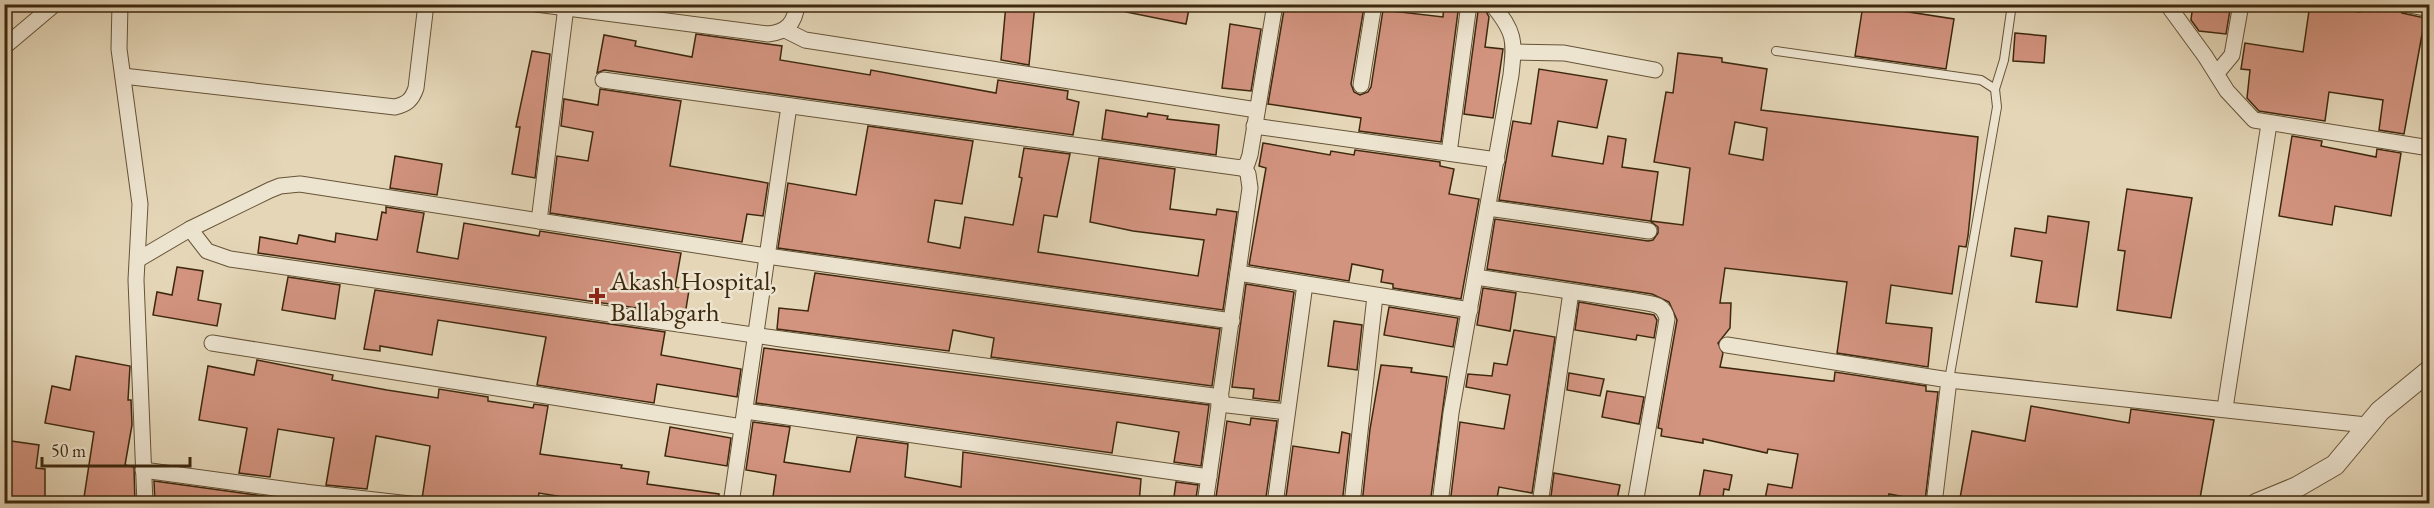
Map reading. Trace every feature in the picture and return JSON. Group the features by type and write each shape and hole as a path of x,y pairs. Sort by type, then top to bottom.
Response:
{"street":[{"path":"4,47 55,4"},
{"path":"120,4 118,33 140,204 136,291 145,504"},
{"path":"123,76 395,107 405,105 412,98 416,88 426,4"},
{"path":"536,4 768,34 785,30 796,17 797,4"},
{"path":"603,80 1234,169 1244,167 1249,159 1275,4"},
{"path":"1361,85 1374,4"},
{"path":"1449,153 1469,4"},
{"path":"1440,504 1451,413 1497,160 1514,52 1510,26 1492,4"},
{"path":"2167,4 2217,73 2227,92 2248,116 2269,124 2430,148"},
{"path":"2217,73 2232,55 2241,4"},
{"path":"2404,4 2430,9"},
{"path":"539,221 560,6"},
{"path":"785,30 805,40 1257,110"},
{"path":"1514,52 1564,53 1655,70"},
{"path":"731,504 789,106"},
{"path":"2225,408 2269,124"},
{"path":"1254,126 1497,160"},
{"path":"1205,504 1250,188 1248,174 1244,167"},
{"path":"139,259 190,229 270,190 288,184 767,256 1232,321"},
{"path":"1488,208 1649,231"},
{"path":"190,229 207,251 230,259 1220,400 1287,412"},
{"path":"1238,273 1470,310"},
{"path":"1476,277 1660,306 1666,313 1635,504"},
{"path":"1275,504 1305,284"},
{"path":"1540,504 1570,292"},
{"path":"1352,504 1376,296"},
{"path":"212,343 742,427"},
{"path":"1727,345 1949,380 2366,425"},
{"path":"2256,504 2297,487 2335,465 2366,425 2430,370"},
{"path":"1934,504 1949,380"},
{"path":"745,411 1209,477"},
{"path":"143,471 302,498 410,504"}],"lane":[{"path":"1949,380 1997,107 1995,89 2004,60 2012,4"},
{"path":"1776,51 1981,80 1995,89"}],"building":[{"path":"1006,4 1035,4 1029,65 1001,60"},
{"path":"1127,4 1190,4 1186,24 1126,12"},
{"path":"1285,4 1345,4 1364,7 1351,84 1354,92 1360,95 1368,92 1371,87 1383,10 1443,17 1444,4 1459,4 1441,142 1359,131 1361,118 1268,104"},
{"path":"1479,4 1482,4 1489,17 1485,47 1503,49 1493,118 1464,114"},
{"path":"2193,4 2231,4 2226,34 2199,31 2191,20"},
{"path":"2310,4 2360,12 2360,4 2395,4 2402,13 2425,18 2404,134 2379,130 2383,100 2329,92 2325,121 2259,111 2247,98 2250,70 2241,69 2245,43 2303,52"},
{"path":"1863,5 1954,19 1946,69 1855,56"},
{"path":"1230,24 1261,29 1251,91 1222,88"},
{"path":"2015,33 2046,36 2044,63 2013,61"},
{"path":"696,34 782,46 780,60 870,75 871,70 996,93 998,80 1068,91 1067,99 1079,102 1073,135 604,70 597,73 604,35 636,41 635,46 692,57"},
{"path":"532,51 550,54 535,178 512,174 520,127 516,127"},
{"path":"1678,53 1722,58 1722,62 1767,69 1761,110 1978,137 1968,236 1966,247 1959,246 1952,294 1891,285 1886,323 1932,328 1928,367 1837,353 1847,282 1725,268 1720,303 1731,303 1730,328 1718,343 1723,353 1720,367 1831,381 1834,381 1835,372 1926,386 1926,391 1938,392 1925,501 1889,494 1887,504 1764,504 1768,484 1792,488 1798,454 1768,449 1767,453 1703,439 1703,443 1661,436 1662,429 1658,428 1677,320 1669,302 1652,294 1487,269 1495,219 1648,241 1653,240 1658,233 1658,227 1650,221 1499,200 1513,121 1531,124 1539,69 1607,80 1597,128 1558,121 1552,156 1603,164 1608,136 1626,139 1622,167 1658,172 1651,221 1683,225 1690,168 1654,162 1666,92 1673,93","holes":["1735,122 1767,128 1763,160 1729,154"]},
{"path":"600,89 681,101 670,166 768,183 763,216 747,214 742,242 550,213 557,156 588,161 593,132 561,126 564,99 598,105"},
{"path":"1106,110 1147,117 1148,113 1168,116 1167,119 1219,125 1216,155 1102,139"},
{"path":"868,126 973,141 962,204 935,200 928,242 960,248 965,217 1013,225 1022,178 1019,177 1024,148 1070,154 1057,217 1044,215 1038,252 1198,276 1204,240 1133,231 1090,222 1099,158 1175,169 1170,209 1216,215 1217,209 1237,212 1223,310 778,248 788,183 856,195"},
{"path":"2292,136 2322,141 2321,146 2376,157 2377,149 2401,153 2391,216 2335,206 2332,225 2279,216"},
{"path":"1263,143 1330,155 1331,151 1354,155 1355,150 1440,162 1440,166 1454,169 1449,194 1479,199 1461,299 1393,288 1393,284 1381,282 1383,270 1352,264 1349,281 1249,265 1266,168 1259,166"},
{"path":"395,156 442,164 437,195 390,188"},
{"path":"2127,189 2192,198 2171,318 2117,310 2125,251 2118,250"},
{"path":"386,207 424,213 417,252 458,259 464,223 539,236 540,231 681,253 675,287 689,290 685,315 258,253 260,237 297,244 299,235 335,242 336,233 377,240 382,212 386,213"},
{"path":"2048,216 2089,222 2077,307 2036,302 2042,261 2011,256 2015,228 2046,233"},
{"path":"177,267 203,271 198,300 221,304 217,326 153,315 157,292 172,295"},
{"path":"815,273 1220,329 1212,386 991,357 994,338 953,330 949,351 777,329 779,308 808,311"},
{"path":"288,277 340,285 335,319 282,310"},
{"path":"1246,284 1294,292 1279,401 1253,398 1254,389 1232,387"},
{"path":"1483,288 1516,293 1510,331 1477,325"},
{"path":"375,290 665,332 661,355 741,369 737,397 657,384 654,403 537,385 546,337 438,320 432,355 380,346 380,351 364,349"},
{"path":"1579,302 1654,315 1657,320 1654,338 1637,335 1636,340 1575,330"},
{"path":"1389,307 1458,318 1453,347 1384,335"},
{"path":"1334,321 1362,325 1357,370 1328,366"},
{"path":"1514,330 1555,337 1532,493 1499,487 1496,504 1450,504 1460,422 1504,429 1510,395 1466,387 1468,374 1492,376 1494,363 1507,365"},
{"path":"764,348 1209,405 1201,466 1174,462 1179,432 1117,422 1112,453 756,403"},
{"path":"76,356 130,366 128,400 131,400 132,425 125,465 134,467 135,504 83,504 94,432 45,423 52,386 70,390"},
{"path":"257,360 333,375 332,380 387,390 438,398 439,389 488,397 488,401 533,408 534,404 548,406 540,454 622,465 621,468 649,472 647,484 719,494 718,504 575,504 575,499 539,493 537,504 452,504 422,499 430,446 376,436 367,489 326,485 334,438 278,429 270,477 239,473 247,428 199,420 208,366 254,375"},
{"path":"1381,365 1412,368 1411,372 1447,377 1430,504 1362,504 1370,429"},
{"path":"1569,373 1604,379 1600,396 1567,390"},
{"path":"1607,391 1644,397 1639,424 1602,417"},
{"path":"2031,406 2129,423 2131,409 2214,420 2199,504 1959,504 1972,431 2025,441"},
{"path":"1251,418 1277,421 1265,504 1215,504 1227,421 1250,425"},
{"path":"753,422 790,427 784,462 850,472 857,437 908,444 905,477 961,487 963,452 1141,479 1139,504 1068,504 1046,500 1045,504 772,504 776,475 746,470"},
{"path":"670,427 731,438 727,466 665,456"},
{"path":"1342,432 1350,434 1342,504 1285,504 1293,446 1339,453"},
{"path":"4,440 39,445 36,468 45,469 45,504 4,504"},
{"path":"1704,470 1732,475 1729,490 1724,489 1722,504 1698,504"},
{"path":"1554,473 1620,485 1616,504 1550,504"},
{"path":"154,481 292,500 291,504 155,504"},
{"path":"1176,482 1198,485 1195,504 1173,504"}],"place":[{"name":"Akash Hospital, Ballabgarh","path":"597,296"}]}
